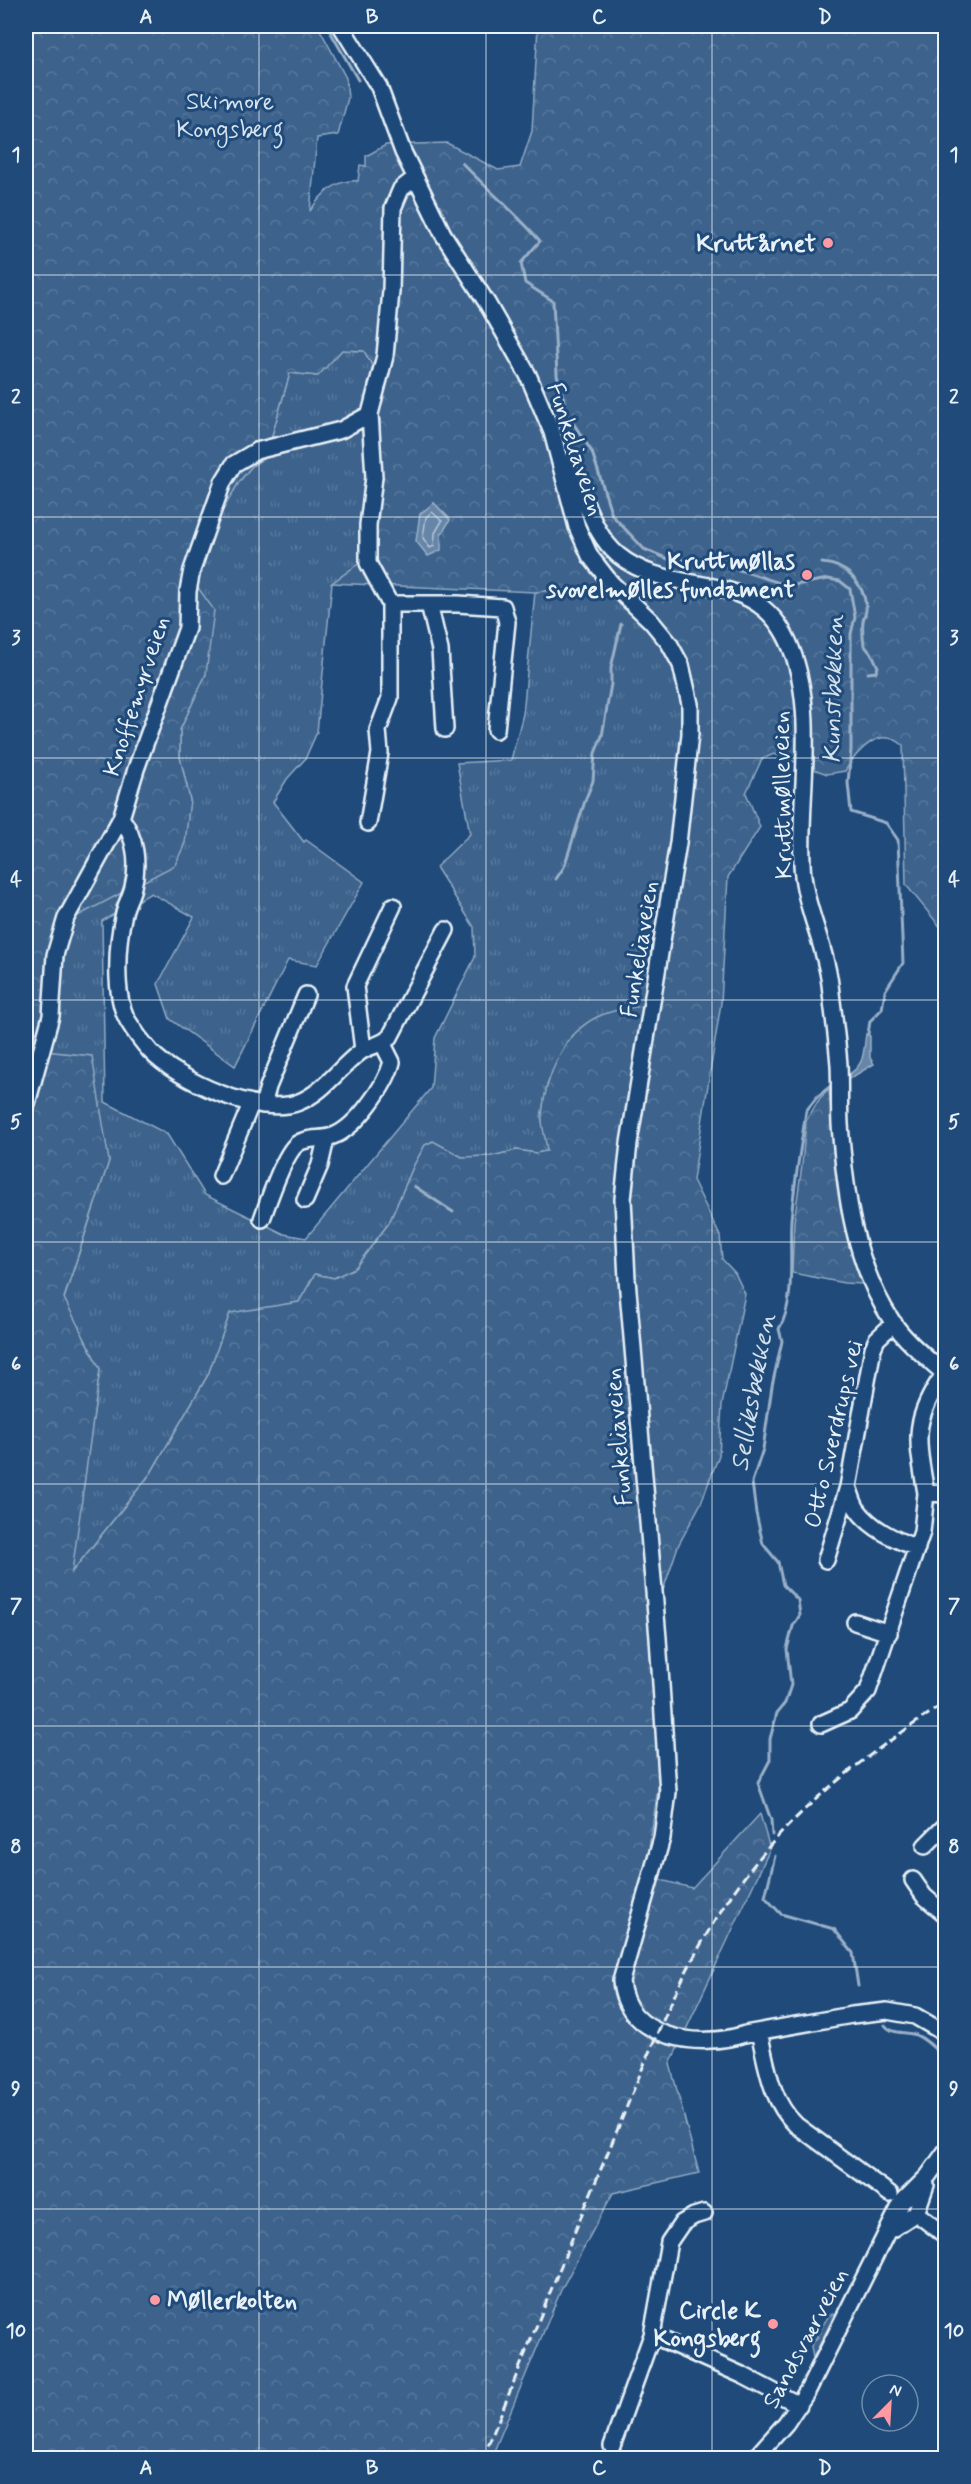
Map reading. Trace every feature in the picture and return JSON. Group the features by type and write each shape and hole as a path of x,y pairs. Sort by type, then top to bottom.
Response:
{"street":[{"name":"Funkeliaveien","path":"342,26 383,95 403,152 443,234 487,303 528,375 559,455 575,520 590,556 611,583 651,621 669,643 681,665 690,704 690,734 678,843 629,1143 623,1199 625,1259 658,1638 668,1792 662,1838 627,1965 633,1997 650,2016 667,2026 691,2032 752,2033 852,2014 887,2012 915,2016 945,2034"},
{"path":"368,823 380,753 378,730 390,698 390,604 368,562 368,525 374,477 370,414 385,356 391,291 393,208 400,189 415,178"},
{"name":"Knoffemyrveien","path":"26,1107 51,1016 55,955 60,934 66,918 121,819 135,769 187,628 188,591 192,570 223,482 234,464 256,451 342,430 370,414"},
{"name":"Kruttmølleveien","path":"559,455 573,473 601,537 620,556 630,563 662,575 725,589 748,597 772,616 791,646 800,677 804,707 802,867 830,980 839,1067 840,1122 852,1228 876,1292 894,1323 910,1343 945,1374"},
{"path":"390,604 503,607 507,622 496,730"},
{"path":"429,604 440,650 445,729"},
{"path":"121,819 130,830 136,852 133,887 124,912 119,942 119,986 127,1019 150,1051 196,1084 257,1105 297,1103 314,1095 363,1050 383,1044 390,1037 446,930"},
{"path":"363,1050 355,986 393,906"},
{"path":"221,1176 268,1087 306,995"},
{"path":"262,1219 279,1176 296,1145 307,1140 326,1139 349,1126 381,1085 392,1062 383,1044"},
{"path":"305,1200 320,1166 326,1139"},
{"name":"Otto Sverdrups vei","path":"826,1560 848,1487 873,1348 877,1339 894,1323"},
{"path":"821,1724 850,1712 865,1696 889,1633 926,1513 926,1493 917,1442 919,1422 928,1397 945,1374"},
{"path":"848,1487 856,1509 870,1523 893,1539 917,1548"},
{"path":"926,1493 945,1494"},
{"path":"855,1622 889,1633"},
{"path":"925,1846 945,1825"},
{"path":"913,1880 924,1896 945,1915"},
{"path":"752,2033 777,2102 783,2111 796,2125 890,2194"},
{"name":"Sandsværveien","path":"755,2458 799,2405 818,2373 887,2233 911,2208 945,2151"},
{"path":"911,2208 945,2236"},
{"path":"612,2446 652,2335 669,2242 682,2223 704,2213"},
{"path":"652,2335 744,2376 799,2405"}],"green space":[{"name":"Skimore Kongsberg","path":"26,26 318,26 346,78 348,98 338,135 317,138 310,211 319,199 336,185 358,181 360,165 366,166 366,156 386,145 447,143 498,170 520,167 532,131 538,26 945,26 945,951 942,929 906,885 903,745 886,738 877,739 862,749 845,771 827,774 774,754 762,759 746,793 760,827 728,877 721,1003 693,1180 720,1236 722,1259 735,1273 745,1294 722,1405 719,1455 701,1503 678,1546 654,1617 664,1748 645,1876 692,1888 760,1814 770,1849 670,2064 699,2173 613,2193 561,2290 492,2456 497,2458 26,2458","holes":["342,350 364,351 373,367 371,393 380,420 381,475 373,553 332,583 535,592 601,585 620,604 642,614 685,678 683,820 652,1005 603,1014 585,1024 565,1046 552,1072 544,1101 542,1119 547,1151 536,1153 517,1150 492,1156 462,1157 433,1141 425,1145 389,1223 355,1268 334,1278 315,1274 299,1302 230,1313 208,1375 151,1473 72,1572 100,1369 64,1298 109,1161 92,1056 45,1051 56,1005 70,920 175,865 185,843 190,800 180,757 180,730 206,674 214,610 196,585 220,515 239,482 251,467 266,456 290,373 318,376","434,503 450,519 441,535"]},
{"path":"342,350 364,351 373,367 371,393 380,420 381,475 373,554 332,583 317,732 305,759 287,779 273,802 304,842 306,840 364,882 317,965 288,960 235,1066 170,1019 158,984 194,917 151,893 102,921 105,1102 167,1134 205,1195 284,1234 306,1238 431,1088 435,1038 475,957 474,927 436,867 470,834 457,763 511,760 523,714 535,592 601,585 620,604 642,613 657,632 690,701 652,1005 573,1035 547,1085 541,1117 547,1151 536,1153 517,1150 492,1156 462,1157 433,1141 425,1145 389,1223 355,1268 334,1278 315,1274 299,1302 230,1314 208,1375 151,1473 71,1573 100,1369 64,1299 109,1161 44,1051 56,1005 70,920 94,906 190,800 180,757 180,730 206,674 196,586 220,515 239,482 251,467 266,456 290,373 317,376"},
{"path":"829,1090 849,1243 863,1284 844,1283 792,1273 794,1222 806,1121 820,1098"},
{"path":"834,2314 813,2358 811,2346 814,2339 818,2337 816,2336 829,2315"}],"water":[{"path":"434,503 450,520 441,535 441,550 428,556 416,541 420,514"},
{"path":"866,1034 870,1036 870,1058 874,1064 847,1080 846,1076 860,1064"}],"waterway":[{"name":"Kunstbekken","path":"327,26 358,80"},
{"name":"Kunstbekken","path":"462,163 540,241 521,263 525,283 553,301 557,375 568,415 592,452 612,515 644,549 668,559 724,565 789,586 828,579 840,581 850,589 855,617 851,634 851,750 848,783 851,812 886,823 898,840 903,963 885,991 882,1009 870,1021 868,1034"},
{"path":"822,563 846,571 862,590 866,609 863,624 864,645 878,667 876,672 868,673"},
{"path":"556,879 564,867 593,781 595,753 602,736 611,684 611,668 621,624"},
{"name":"Selliksbekken","path":"772,1835 771,1820 758,1783 770,1760 770,1739 777,1713 785,1703 791,1685 787,1649 793,1626 800,1615 798,1600 783,1585 778,1562 763,1544 752,1482 763,1449 772,1386 782,1341 779,1329 788,1305 791,1276 791,1220 806,1111 817,1097 832,1085"},
{"path":"414,1186 453,1212"},
{"name":"Selliksbekken","path":"775,1856 765,1897 781,1914 834,1929 853,1953 858,1986"},
{"name":"Selliksbekken","path":"885,2025 895,2032 920,2037 946,2060"}],"railway":[{"path":"483,2458 660,2027 714,1921 761,1856 802,1812 871,1754 946,1702"}],"place":[{"name":"Kruttårnet","path":"828,243"},
{"name":"Kruttmøllas svovelmølles fundament","path":"807,575"},
{"name":"Møllerkolten","path":"155,2300"},
{"name":"Circle K Kongsberg","path":"773,2324"}]}
